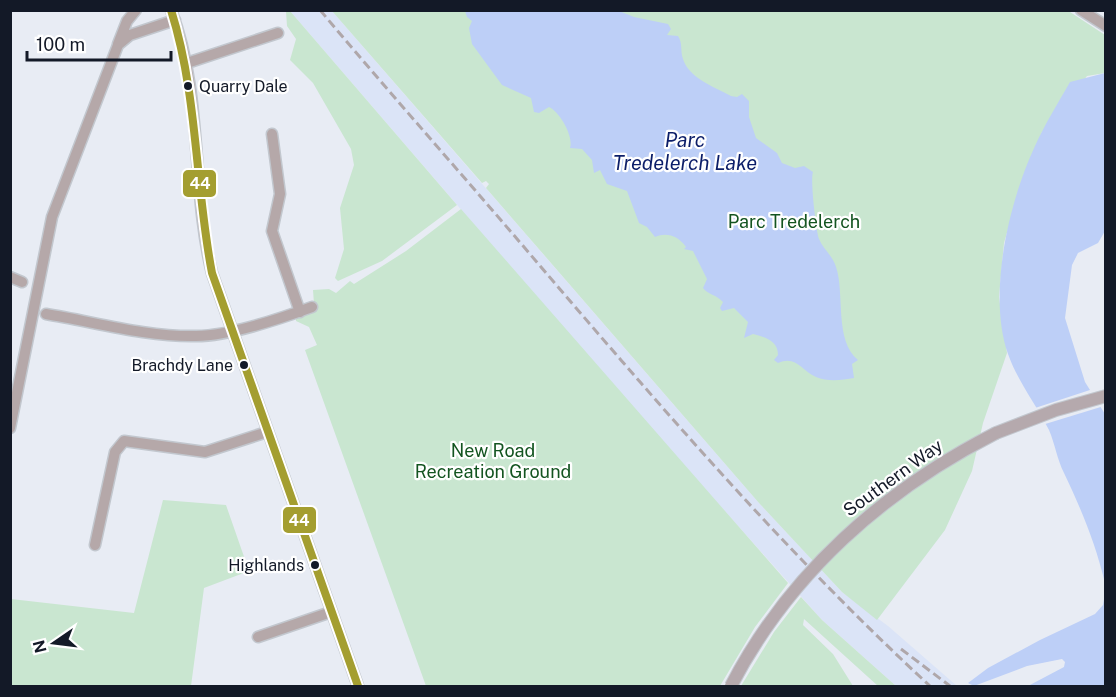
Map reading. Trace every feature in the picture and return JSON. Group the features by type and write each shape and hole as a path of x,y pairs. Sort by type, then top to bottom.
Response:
{"main road":[{"name":"Southern Way","path":"731,687 765,629 801,582 843,537 887,500 938,465 996,433 1056,410 1106,396"}],"street":[{"path":"1081,10 1106,26"},
{"path":"10,428 52,217 123,29 132,12"},
{"path":"118,45 129,35 173,15 187,63 205,244 231,330 358,687"},
{"path":"187,63 278,33"},
{"path":"272,134 280,194 272,231 300,312"},
{"path":"10,277 22,282"},
{"path":"46,314 174,336 209,335 312,307"},
{"path":"95,545 115,452 124,441 205,452 267,432"},
{"path":"258,637 331,612"}],"shaded area":[{"path":"290,11 332,11 759,503 842,592 888,626 957,686 896,686 822,620 614,387"}],"green space":[{"name":"Parc Tredelerch","path":"1067,10 1105,35 1105,73 1087,76 1042,132 1022,181 1004,243 999,297 1007,353 983,423 972,471 945,530 877,620 842,592 759,503 486,188 489,184 486,181 482,183 332,11"},
{"path":"286,11 290,11 457,205 382,261 338,281 335,278 344,249 340,208 354,165 351,149 313,83 290,60 296,39 287,26"},
{"name":"New Road Recreation Ground","path":"461,209 788,583 755,627 720,686 426,686 305,350 317,345 309,327 296,321 296,317 314,304 313,290 329,289 336,293 350,281 354,284 406,251"},
{"path":"163,500 226,505 249,571 204,588 191,686 11,686 11,599 134,613"},
{"path":"801,597 822,620 896,686 878,686 804,619 803,625 833,654 853,686 741,686 774,632"}],"water":[{"name":"Parc Tredelerch Lake","path":"465,11 619,11 634,17 668,24 671,29 667,35 678,36 683,59 691,72 731,96 737,97 742,94 749,101 749,117 756,138 777,153 782,163 795,168 804,166 813,172 813,194 819,239 836,267 843,329 851,352 858,360 852,364 854,378 821,379 794,362 778,363 774,360 778,355 776,346 767,338 753,334 744,338 748,322 734,308 722,311 720,308 723,302 703,288 707,279 693,251 684,249 686,247 683,243 672,236 655,237 647,227 639,223 627,191 607,184 600,170 594,173 592,160 582,149 570,148 568,132 562,119 553,110 549,107 539,113 534,112 531,98 502,85 472,44 469,28 472,21 467,17"},
{"path":"1105,73 1105,231 1098,243 1078,253 1072,265 1065,318 1085,382 1105,414 1105,583 1092,540 1049,430 1008,354 1002,330 1000,277 1009,221 1017,194 1035,146 1047,122 1070,82"},
{"path":"1105,593 1105,686 1028,686 1064,667 1065,662 1062,659 1027,666 974,686 968,683 988,668 1095,614 1103,605"}],"pier":[{"path":"1093,389 1104,406 1042,425 1032,409"}],"railway":[{"path":"320,10 634,376 778,535 878,637 930,686"},
{"path":"901,649 950,686"}],"transit line":[{"name":"44","path":"171,10 186,75 212,273 358,686"}],"place":[{"name":"Quarry Dale","path":"188,86"},
{"name":"Brachdy Lane","path":"244,365"},
{"name":"Highlands","path":"315,565"}]}
